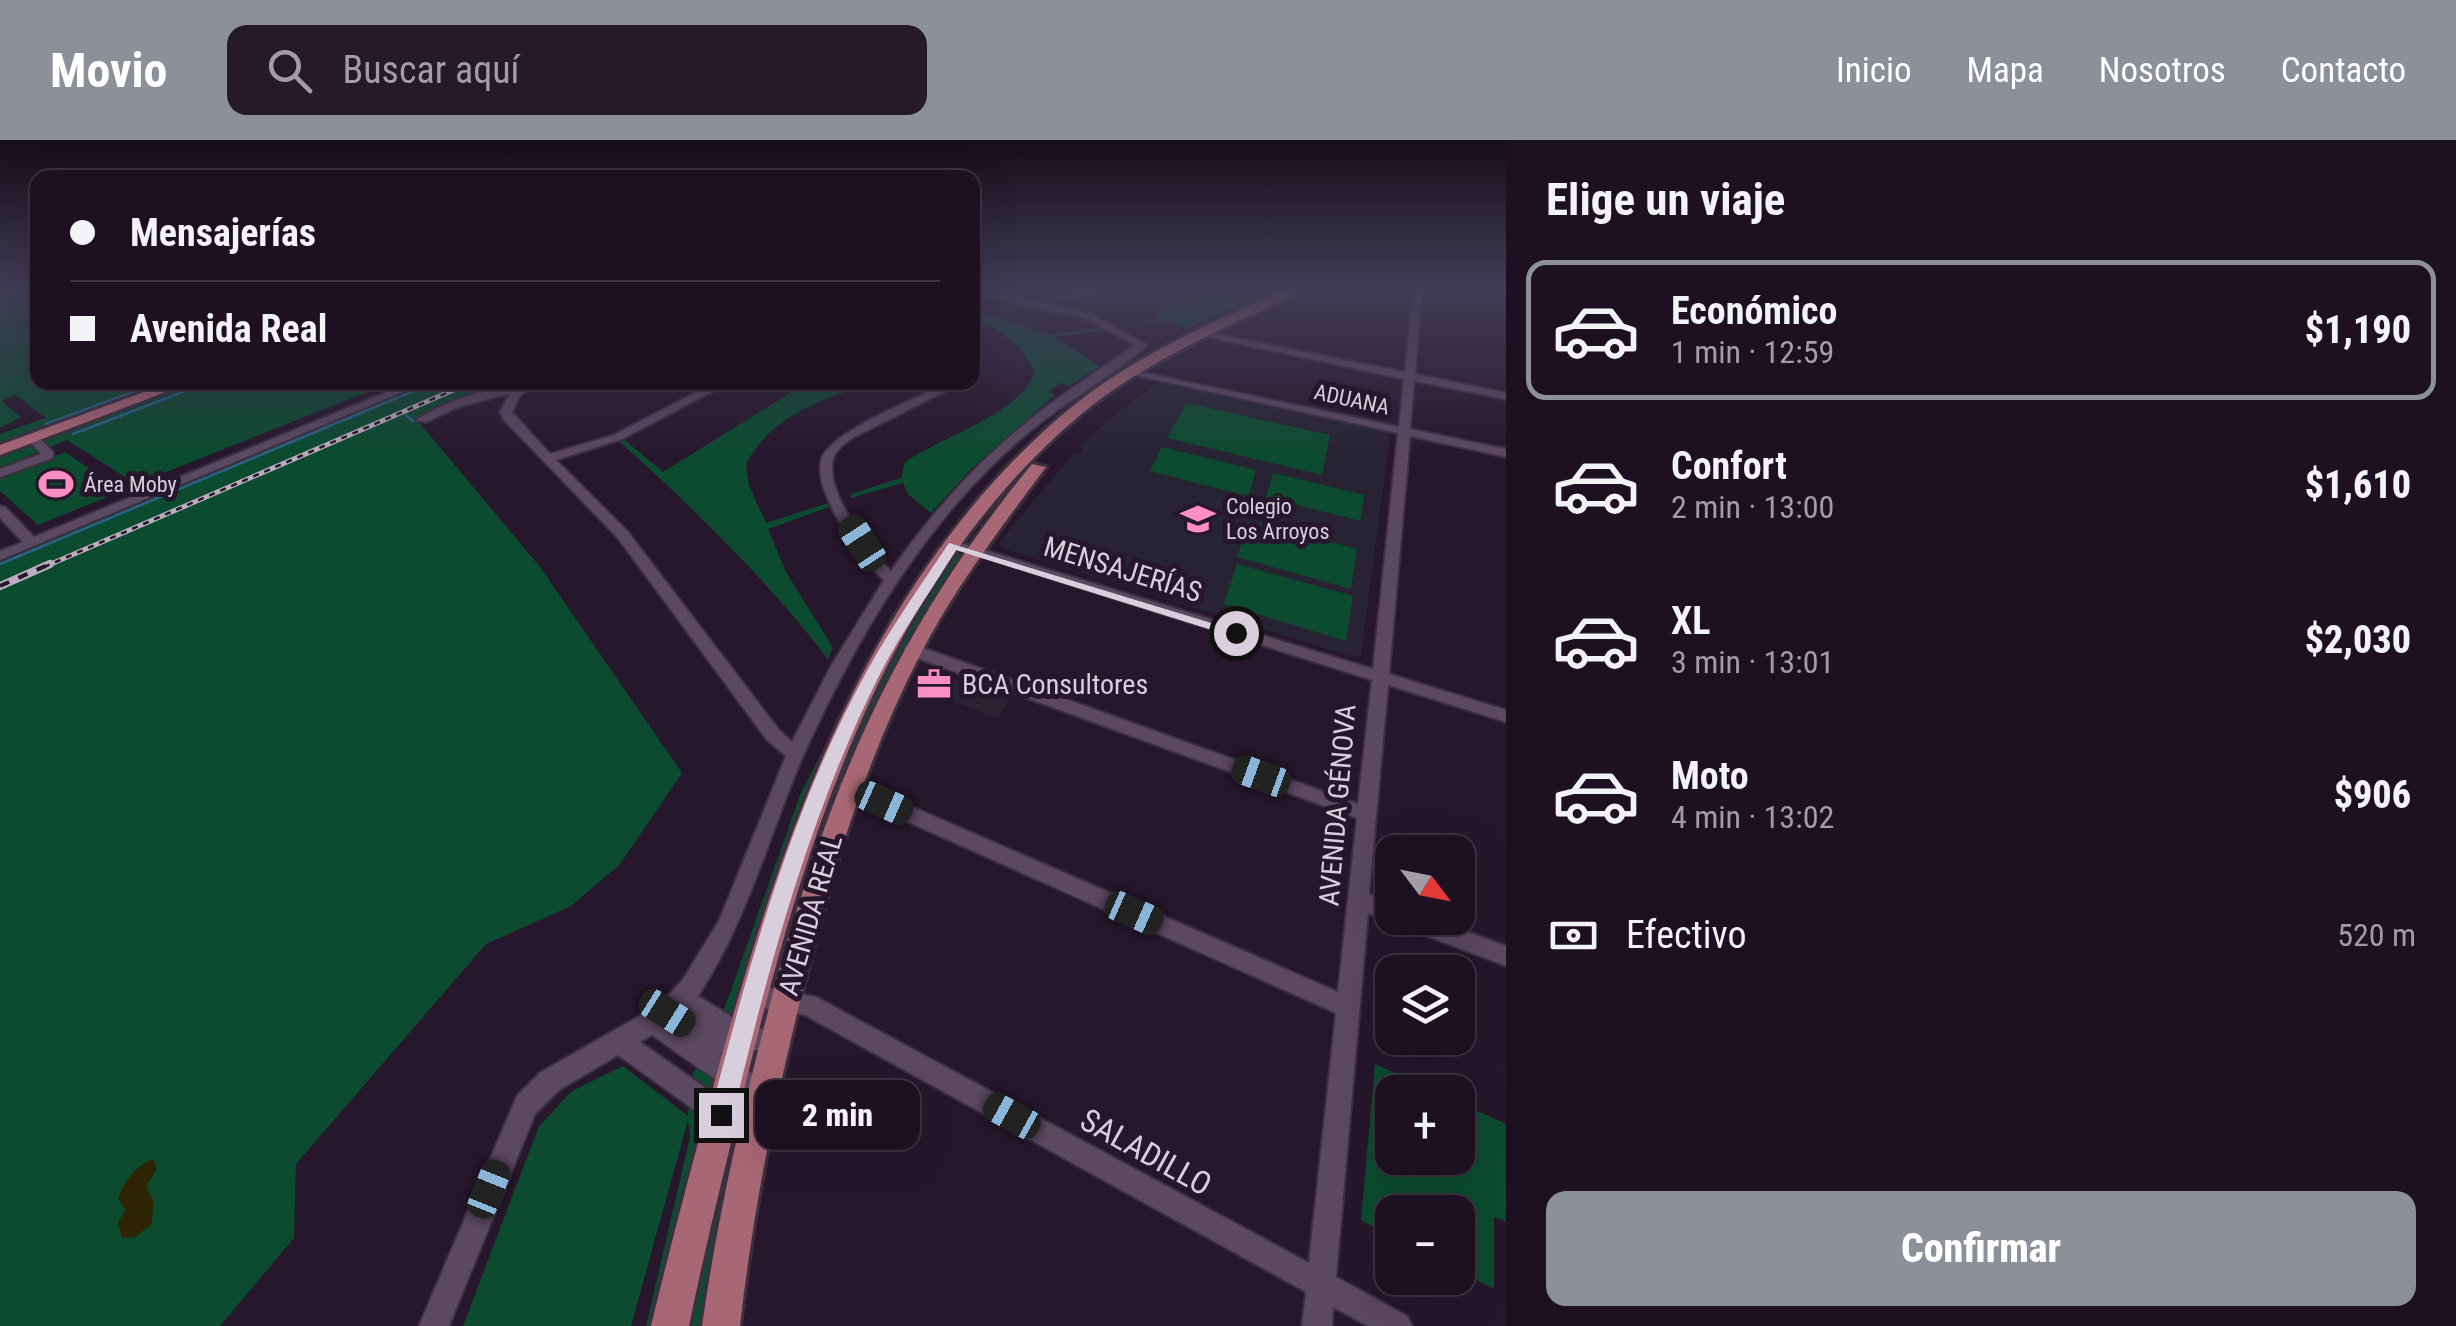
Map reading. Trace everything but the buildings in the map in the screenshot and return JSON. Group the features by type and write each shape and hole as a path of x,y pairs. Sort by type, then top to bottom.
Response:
{"main road":[{"name":"AVENIDA REAL","path":"670,1326 752,995 803,830 849,721 895,636 962,548 1088,419 1139,374 1191,344"},
{"path":"0,450 162,390"},
{"name":"AVENIDA REAL","path":"721,1326 737,1208 804,923 848,787 962,548"}],"street":[{"path":"434,1326 526,1105 550,1082 668,1012 711,963 796,754 891,578 930,525 1007,445 1077,388 1142,346 1139,344"},
{"path":"1247,344 1506,396"},
{"name":"AVENIDA GÉNOVA","path":"1317,1326 1412,344"},
{"name":"ADUANA","path":"1139,374 1506,452"},
{"path":"0,556 401,390"},
{"path":"426,419 506,390"},
{"path":"521,390 514,395 506,412 508,418 624,534 774,734 796,754"},
{"path":"548,458 618,437 709,390"},
{"path":"891,578 879,570 845,516 832,492 826,463 836,444 850,435 943,390"},
{"path":"495,393 514,395"},
{"path":"0,473 49,455 33,438"},
{"path":"0,510 32,543"},
{"name":"MENSAJERÍAS","path":"962,548 1506,716"},
{"path":"912,650 1366,814"},
{"path":"848,787 1348,1007"},
{"path":"1358,899 1375,906"},
{"path":"1450,935 1506,956"},
{"name":"SALADILLO","path":"752,995 808,1005 1397,1326"},
{"path":"668,1012 714,1043 741,1036 775,1042"},
{"path":"668,1012 732,1074 764,1088"},
{"path":"620,1042 721,1115 753,1132"}],"shaded area":[{"name":"Colegio Los Arroyos","path":"1159,382 1390,435 1361,655 1353,657 1002,548 1000,541 1074,453 1081,453 1080,446"},
{"path":"929,670 1009,700 998,719 917,687"}],"green space":[{"path":"0,344 30,344 30,390 372,390 136,484 67,440 0,468 0,434 46,418 16,395 1,401 21,417 0,428"},
{"path":"1066,344 1100,366 1069,386 1061,383 1048,391 1055,395 970,470 931,513 908,494 903,483 851,498 851,494 901,478 905,462 1014,400 1035,372 1017,346"},
{"path":"1171,344 1185,344 1072,415 953,545 825,775 670,1326 646,1326 690,1137 688,1120 631,1326 463,1326 539,1126 572,1091 623,1066 688,1116 690,1078 702,1059 704,1042 724,1010 800,795 891,616 1000,472 1084,398"},
{"path":"404,390 508,390 418,421 540,567 682,773 620,864 571,906 486,944 296,1164 294,1238 220,1326 0,1326 0,556"},
{"path":"795,390 850,390 783,421 746,464 749,486 766,523 828,503 829,507 768,529 786,572 833,648 828,659 729,546 620,442 625,440 663,472"},
{"path":"1186,403 1330,435 1322,475 1167,438"},
{"path":"1162,447 1256,470 1248,496 1150,471"},
{"name":"Área Moby","path":"65,452 122,491 38,525 0,491 0,478"},
{"path":"1273,473 1364,495 1360,521 1266,497"},
{"path":"1249,521 1357,549 1351,589 1237,557"},
{"path":"956,552 963,555 904,652 780,988 768,990 774,932 888,652"},
{"path":"1237,564 1353,596 1346,641 1224,604"},
{"path":"1375,1064 1399,1075 1375,1075 1375,1175 1475,1175 1475,1110 1506,1124 1506,1222 1494,1217 1494,1289 1475,1279 1475,1195 1375,1195 1375,1228 1361,1220"},
{"path":"726,1147 737,1149 711,1326 680,1326"}],"sand":[{"path":"153,1159 157,1169 146,1187 153,1200 152,1224 135,1237 122,1238 118,1223 125,1210 118,1198 131,1175"}],"waterway":[{"path":"46,424 138,390"},
{"path":"73,434 188,390"},
{"path":"0,564 416,390"},
{"path":"406,415 413,421"}],"railway":[{"path":"44,567 453,390"},
{"path":"0,586 50,564"}],"place":[{"name":"Área Moby","path":"56,484"},
{"name":"Colegio Los Arroyos","path":"1198,519"},
{"name":"BCA Consultores","path":"934,684"}],"route":[{"path":"721,1115 758,968 825,775 874,672 953,545 1236,633"}]}
